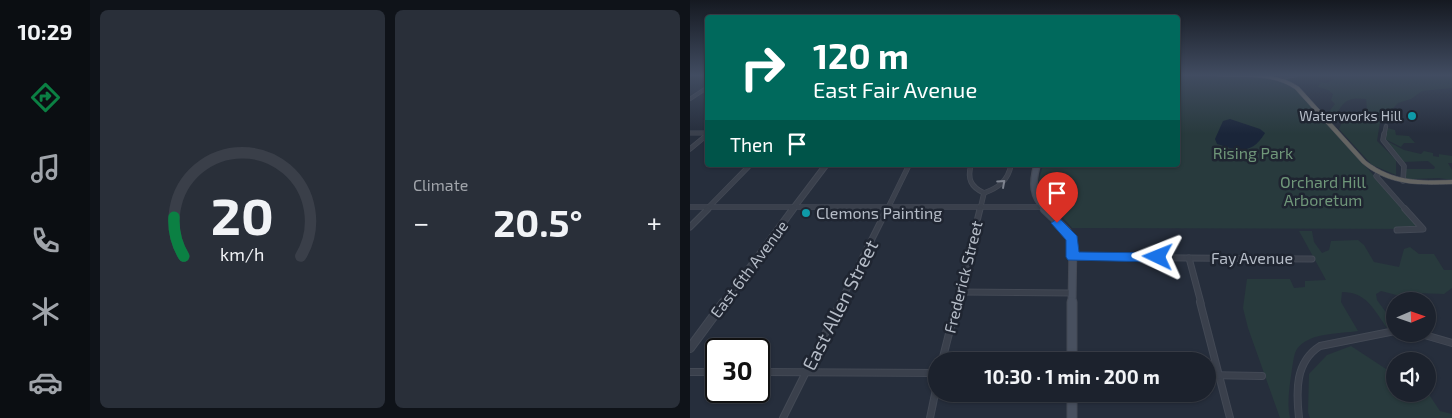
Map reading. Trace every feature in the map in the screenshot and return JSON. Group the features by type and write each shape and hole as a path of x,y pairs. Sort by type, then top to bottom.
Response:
{"highway":[{"path":"1303,95 1364,162 1379,173 1403,182 1452,182"}],"main road":[{"path":"1036,167 1032,187 1042,207 1072,239 1072,352"},
{"path":"1072,402 1072,418"}],"street":[{"path":"1386,126 1383,140 1404,166 1403,182"},
{"path":"690,133 705,134"},
{"path":"690,149 705,136"},
{"path":"690,227 748,167"},
{"name":"East 6th Avenue","path":"690,348 825,167"},
{"name":"East Allen Street","path":"783,418 908,167"},
{"path":"970,167 968,173 969,181 976,189 984,193 997,188 1006,180 1011,167"},
{"path":"1379,173 1376,176 1423,228 1422,230 1397,230"},
{"name":"Frederick Street","path":"944,352 984,193"},
{"path":"690,207 1042,207"},
{"name":"Fay Avenue","path":"1073,257 1312,259"},
{"path":"1189,258 1230,418"},
{"path":"960,292 1072,293"},
{"path":"1299,418 1298,388 1304,362 1310,352 1320,346 1386,333"},
{"path":"1436,338 1452,343"},
{"path":"690,372 705,372"},
{"path":"770,372 928,373"},
{"path":"1219,375 1262,376"},
{"path":"930,418 933,402"}],"green space":[{"name":"Rising Park","path":"1180,95 1302,95 1421,229 1072,228 1042,194 1038,183 1042,167 1180,167"},
{"path":"1333,95 1417,95 1411,99 1398,103 1380,122 1377,141 1396,160 1396,175 1372,165 1339,129 1347,111 1357,113 1367,110 1366,99 1348,100 1332,121 1327,114 1335,104 1331,100"},
{"path":"1388,128 1395,130 1396,135 1409,136 1415,143 1404,143 1401,147 1385,139"},
{"path":"1385,140 1404,150 1421,154 1424,151 1439,157 1439,154 1452,156 1452,163 1448,163 1452,170 1452,180 1439,178 1414,179 1412,181 1405,179 1406,169 1434,169 1435,167 1428,161 1404,162 1386,144"},
{"path":"1299,231 1312,231 1314,242 1322,253 1329,250 1331,241 1358,240 1364,245 1374,262 1399,267 1404,249 1410,247 1419,254 1434,254 1444,270 1452,270 1452,288 1444,294 1436,294 1436,292 1381,291 1376,294 1377,300 1386,312 1386,327 1374,309 1364,299 1358,295 1342,292 1341,302 1358,331 1323,335 1306,341 1299,346 1294,356 1288,402 1290,418 1280,418 1248,328 1243,308 1247,279 1290,279 1294,288 1305,287 1305,281 1326,280"},
{"path":"1351,346 1386,369 1386,402 1434,402 1440,411 1452,414 1452,418 1310,418 1308,412 1309,374 1327,355"}],"water":[{"path":"1230,119 1260,129 1265,133 1250,148 1238,149 1217,144 1215,139 1223,121"}],"place":[{"name":"Waterworks Hill","path":"1412,116"},
{"name":"Clemons Painting","path":"806,213"}],"route":[{"path":"1057,223 1072,239 1073,257 1158,257"}],"park label":[{"name":"Orchard Hill Arboretum","path":"1323,191"}]}
